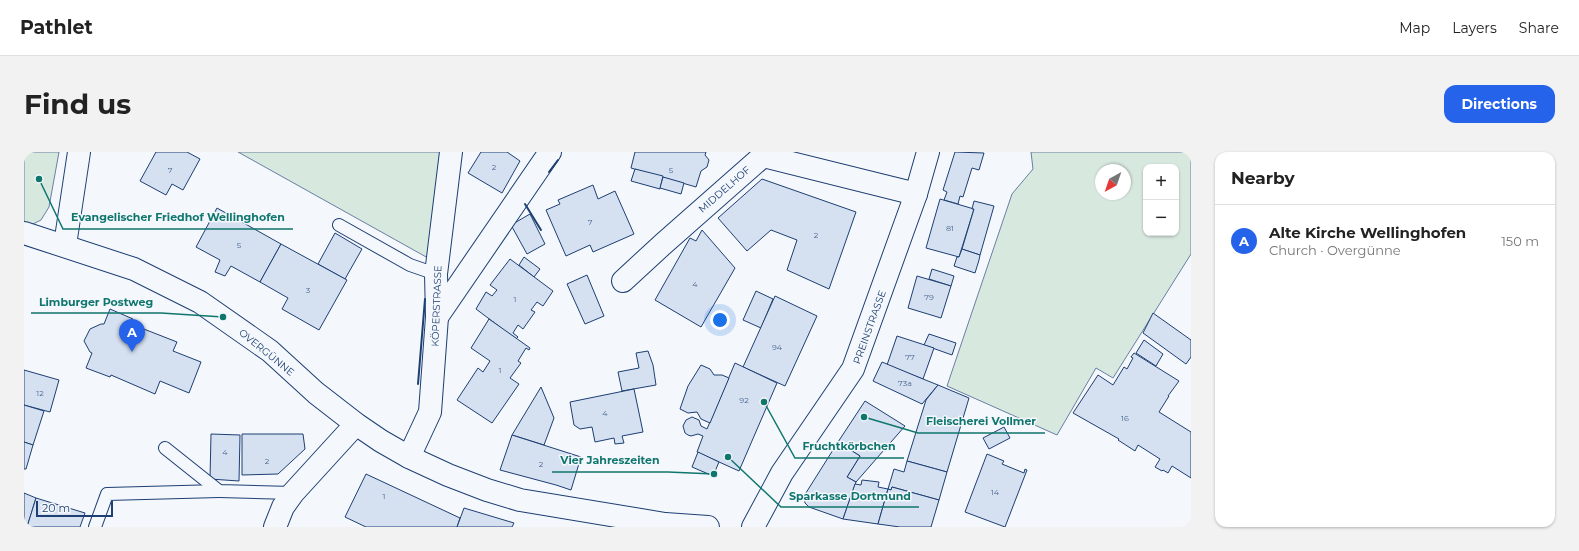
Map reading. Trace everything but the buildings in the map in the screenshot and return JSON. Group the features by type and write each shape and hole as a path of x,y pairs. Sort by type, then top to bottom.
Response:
{"street":[{"path":"65,245 79,152"},
{"name":"KÖPERSTRASSE","path":"409,457 430,412 436,316 436,274 450,152"},
{"path":"436,316 550,152"},
{"name":"PREINSTRASSE","path":"753,527 782,473 853,369 916,194 928,152"},
{"name":"MIDDELHOF","path":"623,281 685,224 763,156 916,194"},
{"name":"OVERGÜNNE","path":"24,233 65,245 134,269 200,302 270,351 316,393 356,424 381,441 409,457 448,475 487,490 520,500 665,524 708,527"},
{"path":"275,527 284,507 293,493 356,424"}],"lane":[{"path":"338,225 410,265 436,274"},
{"path":"165,448 219,491"},
{"path":"94,527 107,494 219,491 293,493"}],"shaded area":[{"path":"24,152 59,152 49,207 41,220 31,225 24,221"},
{"path":"238,152 446,152 437,263"},
{"path":"1031,152 1191,152 1191,254 1113,378 1096,368 1057,435 947,386 1012,194 1033,169"}],"wall":[{"path":"549,172 558,160"},
{"path":"525,204 541,230"},
{"path":"418,384 425,299"}],"place":[{"name":"Evangelischer Friedhof Wellinghofen","path":"39,179"},
{"name":"Limburger Postweg","path":"223,317"},
{"name":"Alte Kirche Wellinghofen","path":"132,352"},
{"name":"Fruchtkörbchen","path":"764,402"},
{"name":"Fleischerei Vollmer","path":"864,417"},
{"name":"Sparkasse Dortmund","path":"728,457"},
{"name":"Vier Jahreszeiten","path":"714,474"}]}
